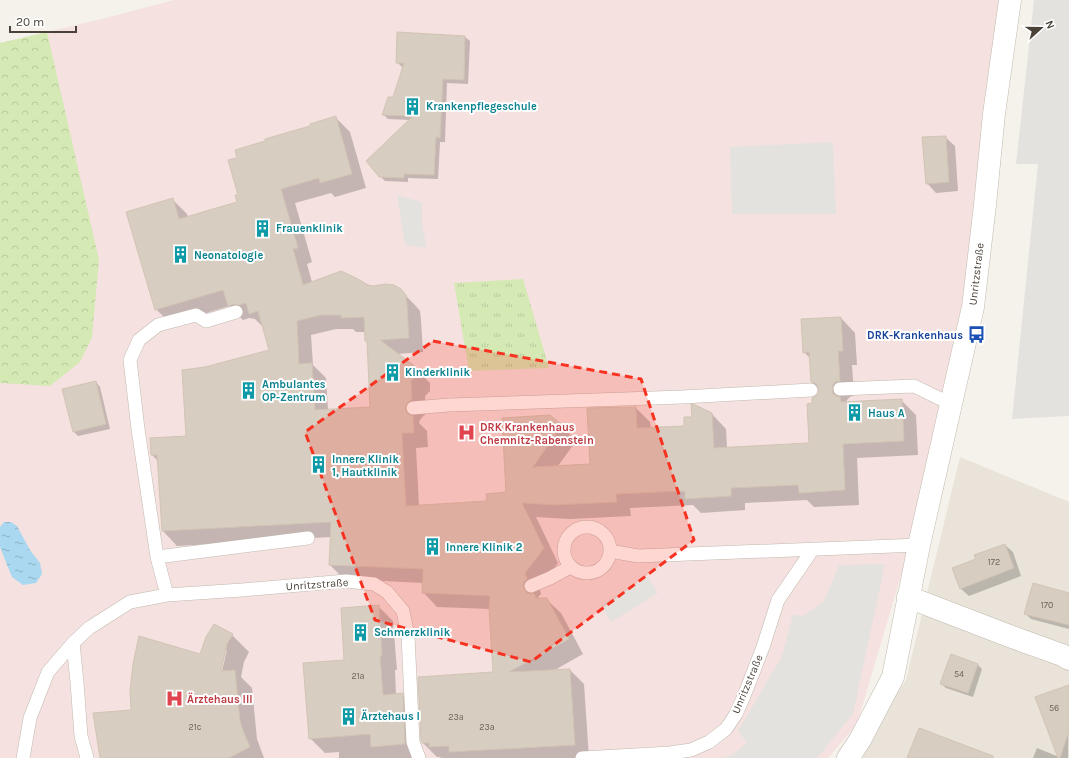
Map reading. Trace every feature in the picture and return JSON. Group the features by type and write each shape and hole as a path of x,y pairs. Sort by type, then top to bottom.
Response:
{"street":[{"name":"Unritzstraße","path":"848,758 860,740 893,677 919,545 973,307 994,114 1010,0"},
{"path":"908,597 1062,655 1069,659"}],"lane":[{"path":"167,595 157,557 138,429 130,360 139,340 158,325 196,315 206,321 236,312"},
{"path":"840,389 914,386 951,404"},
{"path":"413,408 449,405 682,397 811,390"},
{"path":"588,527 597,530 604,535 609,543 610,551 607,561 602,568 594,573 586,574 577,572 570,567 564,558 564,547 566,539 572,533 580,528 588,527"},
{"path":"157,557 308,538"},
{"path":"610,551 638,556 919,545"},
{"name":"Unritzstraße","path":"582,758 670,753 691,750 709,742 726,729 736,714 744,696 763,647 778,600 813,549"},
{"path":"531,586 570,567"},
{"name":"Unritzstraße","path":"23,758 30,718 48,672 73,643 89,628 130,602 167,595 346,581 374,584 386,592 403,611 408,636 413,742 419,758"},
{"path":"73,643 81,736 87,758"}],"highlighted area":[{"path":"433,341 641,379 694,540 531,662 375,620 305,432"}],"shaded area":[{"name":"DRK Krankenhaus Chemnitz-Rabenstein","path":"174,0 1001,0 965,294 902,572 857,724 828,758 0,758 0,43"},
{"path":"1034,0 1069,0 1069,416 1012,419 1038,164 1016,164"},
{"path":"833,142 836,214 732,214 730,147"},
{"path":"397,195 422,202 422,225 427,248 405,245"},
{"path":"960,457 1069,502 1069,758 853,758 906,680"},
{"path":"885,564 853,714 817,758 723,758 732,755 747,743 738,731 782,656 793,615 803,616 824,601 839,565"},
{"path":"648,577 658,593 611,622 600,605"}],"green space":[{"path":"47,32 99,260 92,337 80,362 50,386 0,383 0,43"},
{"path":"523,279 549,368 469,371 454,283"}],"water":[{"path":"4,522 11,522 17,526 30,550 40,563 42,574 36,583 23,585 12,577 0,547 0,527"}],"building":[{"name":"Krankenpflegeschule","path":"397,32 465,36 464,80 443,79 440,138 436,137 434,175 404,174 404,178 379,177 366,161 413,116 382,115 388,97 393,97 404,63 396,63"},
{"path":"336,116 352,174 320,183 319,178 281,189 298,248 293,249 303,285 341,271 368,285 394,285 401,289 406,295 409,338 380,340 416,367 416,377 411,381 412,400 408,402 405,408 407,413 413,416 414,433 402,433 406,506 487,501 486,494 506,492 502,418 550,415 562,425 533,467 590,464 587,408 636,407 637,428 684,426 684,417 692,417 691,404 693,404 712,413 714,448 809,443 807,404 812,403 812,398 818,394 819,389 815,383 811,382 809,352 803,353 801,319 841,317 843,351 838,351 840,381 835,382 832,389 833,394 840,397 841,402 902,399 904,441 843,444 845,490 799,493 798,485 731,488 731,496 685,499 685,491 616,494 617,502 555,505 522,503 544,548 525,573 527,579 523,585 524,589 527,593 534,593 536,598 547,598 569,639 509,672 570,669 575,745 449,752 449,746 429,747 429,743 422,743 418,677 493,672 489,608 490,596 422,593 423,569 329,565 331,522 162,531 157,455 151,455 150,438 186,436 182,370 205,367 269,350 258,311 249,314 246,303 228,306 223,290 155,310 126,212 173,198 179,219 237,202 235,195 238,195 228,160 237,158 235,150 265,141 265,139 310,126 310,124","holes":["321,315 341,315 341,318 364,317 365,341 367,341 370,407 315,410 312,363 299,364 297,321"]},
{"path":"946,136 949,182 926,184 922,137"},
{"path":"96,381 106,424 73,432 62,389"},
{"path":"1005,544 1014,568 960,589 952,568 976,559 974,555"},
{"path":"1033,583 1069,593 1069,625 1024,614"},
{"path":"379,605 382,656 380,656 383,695 403,693 405,744 371,747 370,734 309,739 303,663 344,660 341,608"},
{"name":"Ärztehaus III","path":"214,624 233,634 227,644 221,671 235,670 240,721 250,747 229,758 100,758 93,713 131,710 130,691 133,664 139,636 200,654 206,637"},
{"path":"951,654 978,664 968,693 940,684"},
{"path":"1069,685 1069,731 1060,758 1058,758 1035,697"},
{"path":"919,728 993,756 993,758 907,758"}],"place":[{"name":"Krankenpflegeschule","path":"413,106"},
{"name":"Frauenklinik","path":"263,228"},
{"name":"Neonatologie","path":"181,255"},
{"name":"DRK-Krankenhaus","path":"976,335"},
{"name":"Kinderklinik","path":"392,372"},
{"name":"Ambulantes OP-Zentrum","path":"249,390"},
{"name":"Haus A","path":"855,413"},
{"name":"DRK Krankenhaus Chemnitz-Rabenstein","path":"467,433"},
{"name":"Innere Klinik 1, Hautklinik","path":"319,465"},
{"name":"Innere Klinik 2","path":"433,547"},
{"name":"Schmerzklinik","path":"361,632"},
{"name":"Ärztehaus III","path":"174,699"},
{"name":"Ärztehaus I","path":"348,716"}]}
